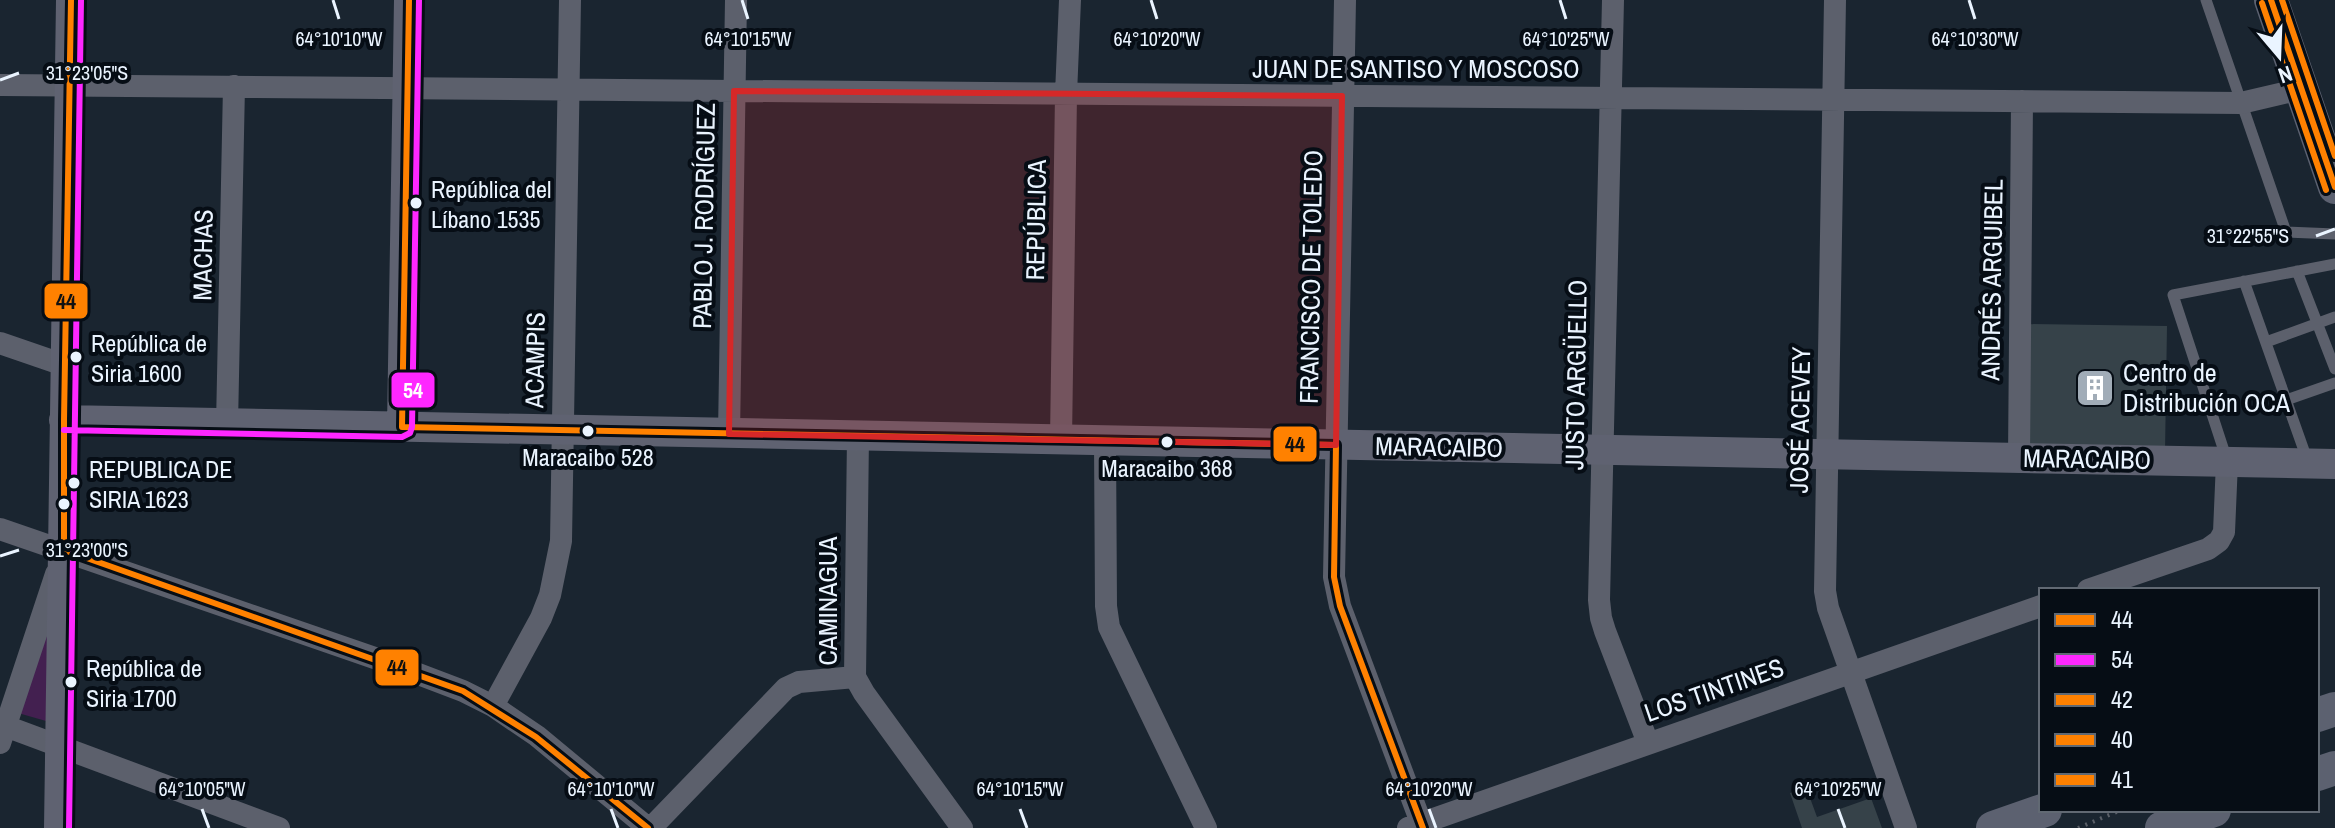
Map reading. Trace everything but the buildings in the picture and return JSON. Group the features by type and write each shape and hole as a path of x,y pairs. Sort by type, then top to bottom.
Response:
{"main road":[{"path":"59,828 71,0"},
{"path":"402,427 409,0"},
{"path":"2271,0 2335,187"},
{"name":"MARACAIBO","path":"64,420 2322,464"},
{"path":"1993,828 2039,812"},
{"path":"2162,828 2208,812"}],"street":[{"name":"ACAMPIS","path":"493,706 541,618 550,595 561,541 570,0"},
{"name":"PABLO J. RODRÍGUEZ","path":"729,434 736,0"},
{"name":"REPÚBLICA","path":"1061,440 1070,0"},
{"name":"FRANCISCO DE TOLEDO","path":"1345,0 1334,577 1340,606 1417,826"},
{"name":"JUSTO ARGÜELLO","path":"1613,0 1601,618 1648,743"},
{"name":"JOSÉ ACEVEY","path":"1835,0 1825,591 1828,608 1906,828"},
{"name":"JUAN DE SANTISO Y MOSCOSO","path":"0,85 2241,103 2301,89"},
{"name":"MACHAS","path":"227,425 234,86"},
{"name":"ANDRÉS ARGUIBEL","path":"2019,458 2022,101"},
{"path":"0,343 64,365"},
{"name":"CAMINAGUA","path":"858,436 855,677 962,828"},
{"path":"1105,441 1106,606 1109,627 1206,828"},
{"path":"2094,588 2208,549 2219,541 2224,532 2227,462"},
{"path":"0,529 463,691 493,706 563,756 650,828 786,688 799,682 855,677"},
{"path":"64,550 2,731 61,748 279,828"},
{"name":"LOS TINTINES","path":"1417,826 2039,607"}],"lane":[{"path":"2206,0 2286,232 2335,234"},
{"path":"2227,462 2173,295 2335,264"},
{"path":"2297,271 2335,369"},
{"path":"2244,281 2286,400 2322,464"},
{"path":"2266,342 2335,317"},
{"path":"2286,400 2335,383"}],"path":[{"path":"2078,828 2116,812"}],"highlighted area":[{"path":"734,91 1342,96 1336,445 729,434"}],"shaded area":[{"path":"51,617 53,723 18,713"}],"transit line":[{"name":"44","path":"71,0 64,550 463,691 536,737 648,828"},
{"name":"54","path":"69,828 81,0"},
{"name":"44","path":"409,0 402,427 1336,445 1334,577 1340,606 1423,828"},
{"name":"54","path":"64,430 402,437 410,433 419,0"},
{"name":"42","path":"2271,0 2335,187"},
{"name":"41","path":"2282,0 2335,156"},
{"name":"40","path":"2262,3 2326,190"}],"place":[{"name":"República del Líbano 1535","path":"416,203"},
{"name":"República de Siria 1600","path":"76,357"},
{"name":"Centro de Distribución OCA","path":"2095,388"},
{"name":"Maracaibo 528","path":"588,431"},
{"name":"Maracaibo 368","path":"1167,442"},
{"name":"REPUBLICA DE SIRIA 1623","path":"74,483"},
{"name":"República de Siria 1700","path":"71,682"}]}
